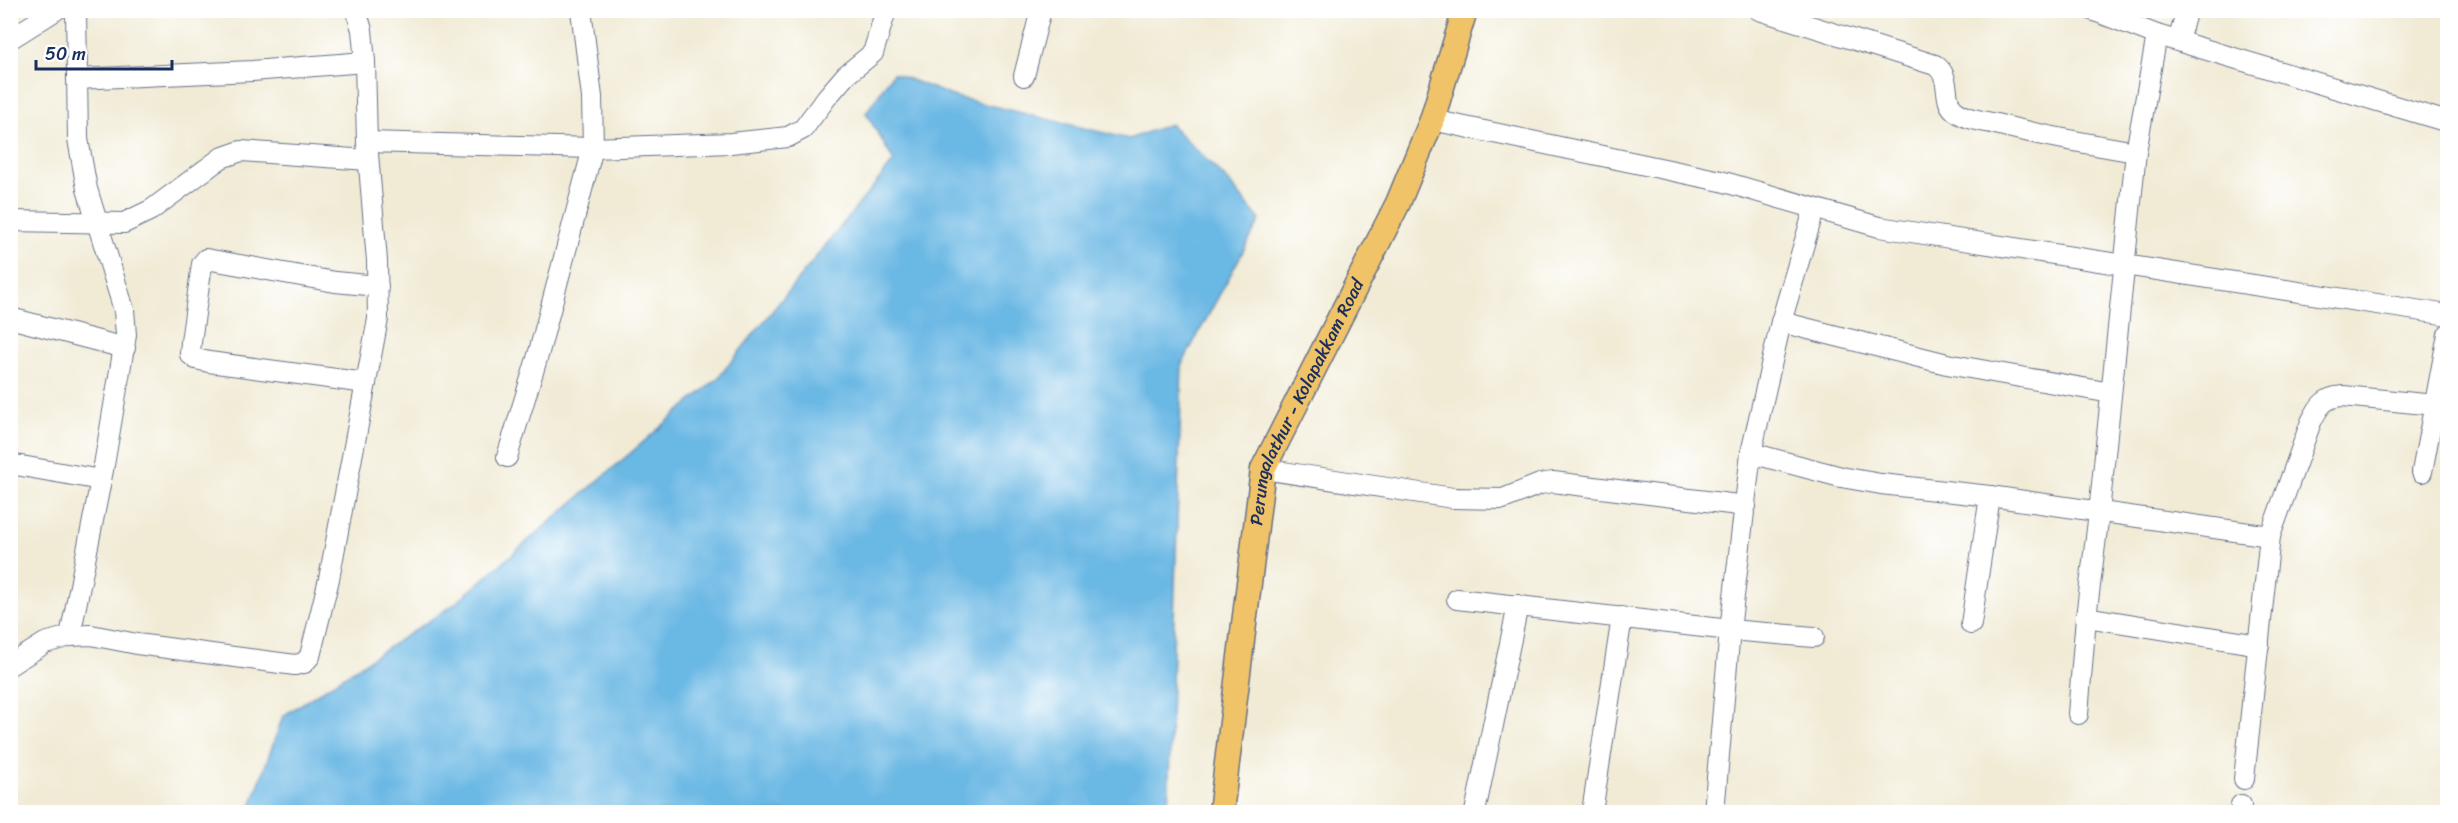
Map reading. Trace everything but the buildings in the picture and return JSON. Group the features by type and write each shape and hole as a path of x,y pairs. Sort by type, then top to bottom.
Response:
{"main road":[{"name":"Perungalathur - Kolapakkam Road","path":"1221,813 1263,469 1398,203 1432,120 1465,10"}],"street":[{"path":"10,39 56,10"},
{"path":"70,636 125,348 124,310 96,223 78,139 76,10"},
{"path":"10,665 45,643 70,636 91,635 199,653 295,665 304,663 310,656 329,579 378,320 365,62 362,30 356,10"},
{"path":"507,457 593,148 592,97 581,10"},
{"path":"10,221 124,223 151,210 220,158 241,151 593,148 731,143 788,137 803,129 833,90 873,53 886,10"},
{"path":"1024,76 1041,10"},
{"path":"1759,10 1935,65 1942,70 1946,78 1950,104 1955,112 1968,117 2033,134 2136,152"},
{"path":"2092,10 2157,35 2448,123"},
{"path":"2178,41 2187,10"},
{"path":"2078,714 2086,617 2099,513 2136,152 2157,35"},
{"path":"76,79 252,72 365,62"},
{"path":"1432,120 1721,181 1814,210 1879,227 2448,315"},
{"path":"1714,813 1730,630 1751,453 1781,322 1814,210"},
{"path":"366,383 196,359 190,354 191,342 202,264 206,259 335,282 378,286"},
{"path":"10,318 125,348"},
{"path":"1781,322 1947,364 2111,393"},
{"path":"2422,472 2448,334"},
{"path":"2244,779 2270,536 2318,407 2331,397 2343,396 2435,405"},
{"path":"1751,453 1841,477 1881,484 1990,496 2270,536"},
{"path":"10,464 100,480"},
{"path":"1263,469 1453,498 1503,499 1540,484 1552,482 1746,506"},
{"path":"1971,624 1990,496"},
{"path":"1456,599 1730,630 1814,637"},
{"path":"1475,813 1518,605"},
{"path":"1592,813 1622,617"},
{"path":"2086,617 2259,645"}],"water":[{"path":"893,73 952,96 1129,139 1170,124 1227,180 1260,220 1182,364 1168,812 249,812 283,716 452,606 718,378 894,161 866,113"}]}
